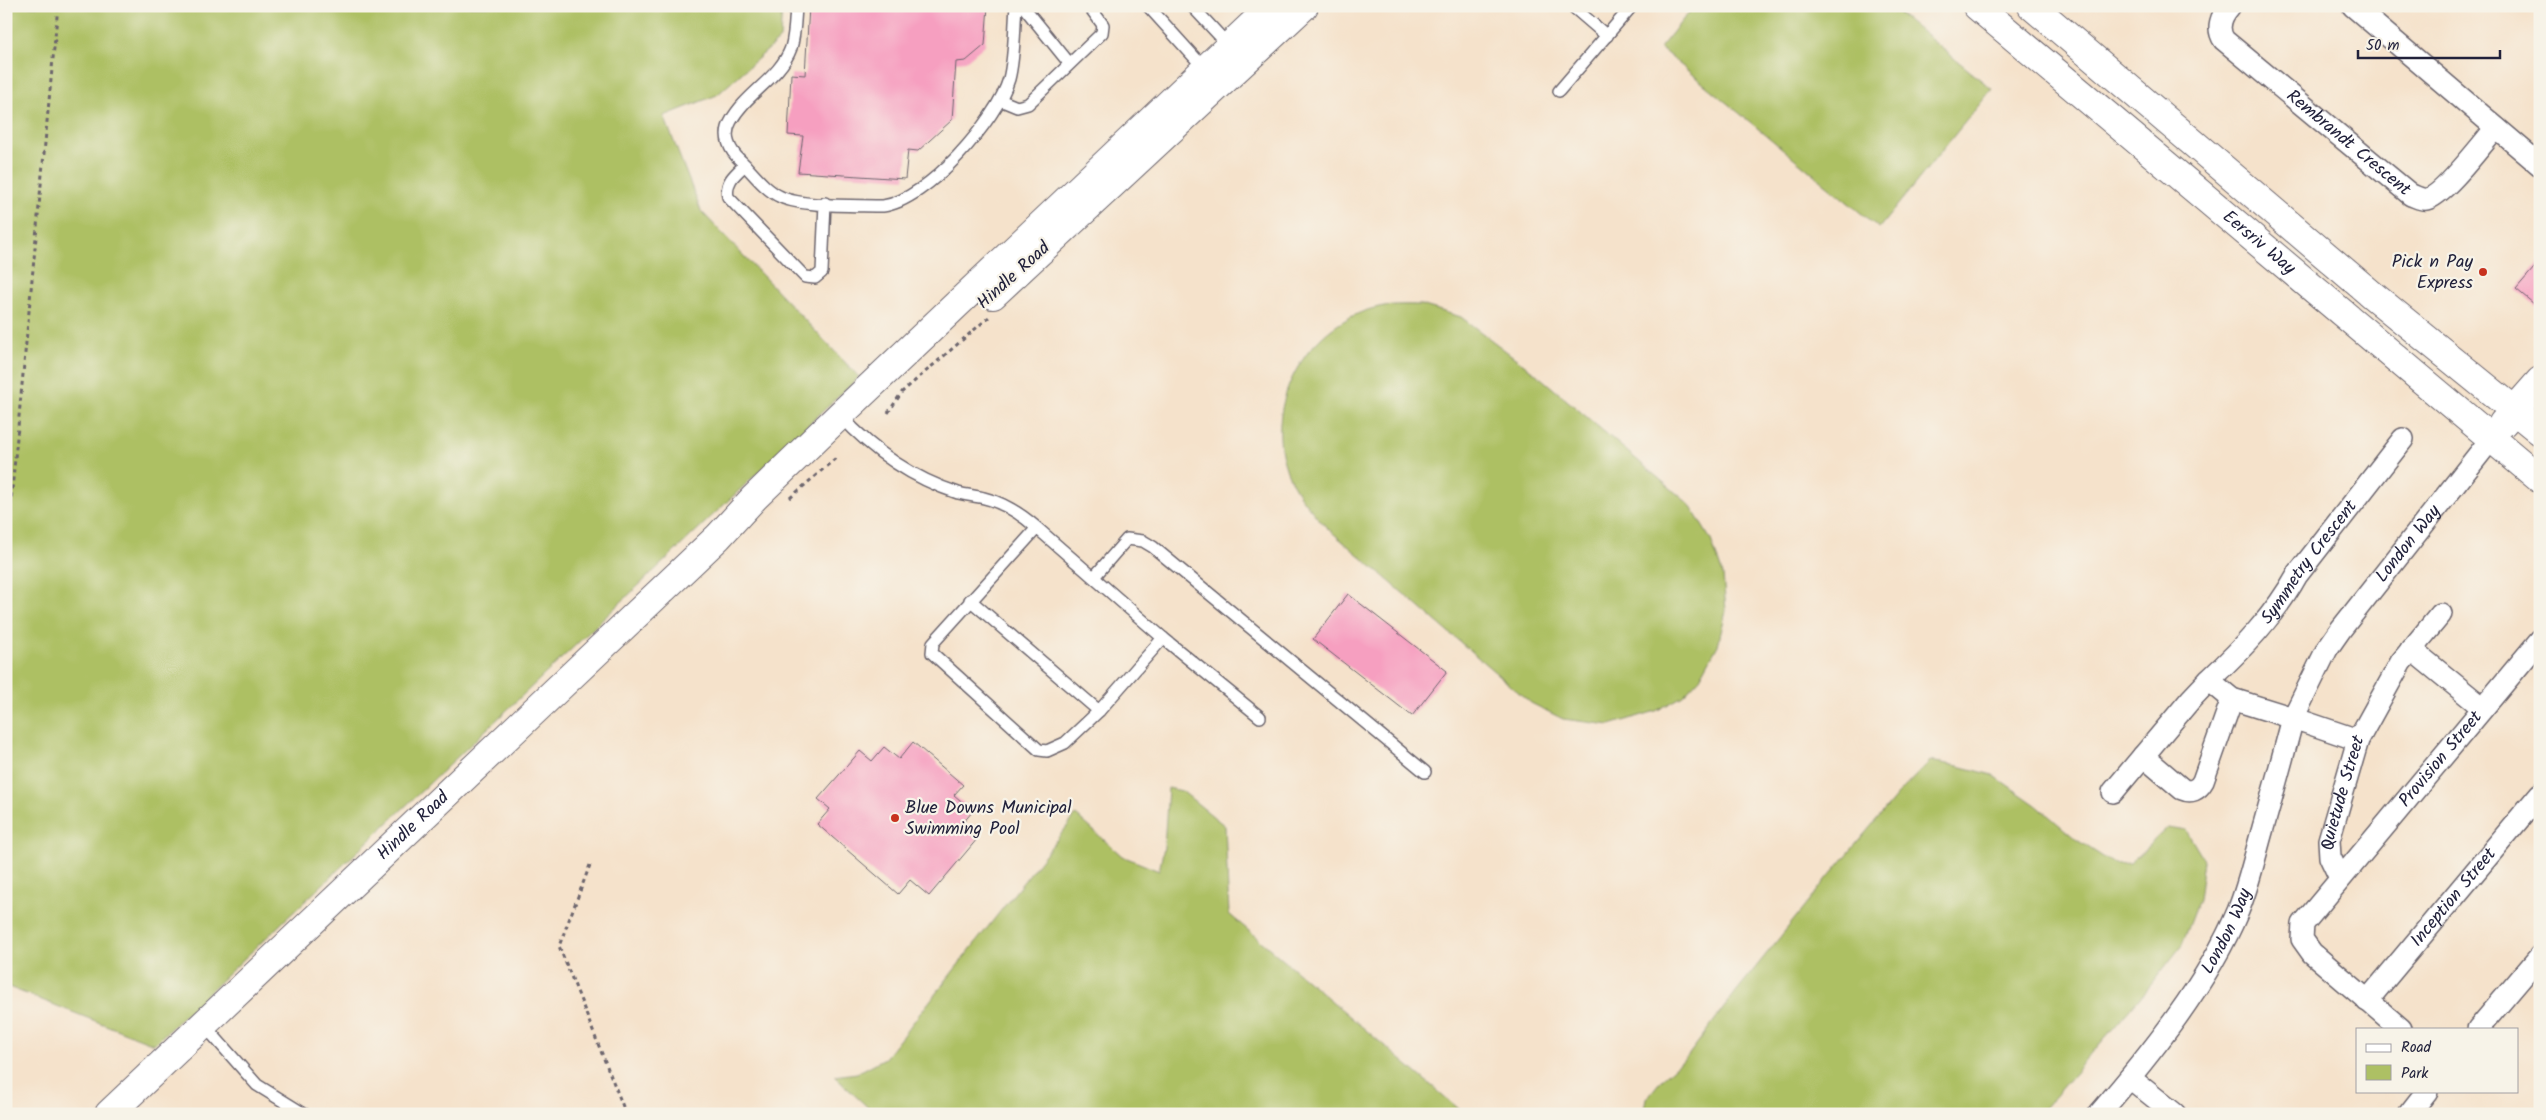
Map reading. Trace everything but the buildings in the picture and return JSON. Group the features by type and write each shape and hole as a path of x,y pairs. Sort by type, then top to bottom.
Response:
{"main road":[{"name":"Hindle Road","path":"1237,54 1272,6"},
{"name":"Hindle Road","path":"109,1114 718,537 754,498 844,420 1237,54 1304,6"},
{"name":"Eersriv Way","path":"1978,6 2540,479"},
{"name":"Eersriv Way","path":"2032,6 2364,288 2540,431"},
{"name":"London Way","path":"2491,439 2540,381"}],"street":[{"name":"Rembrandt Crescent","path":"2230,6 2221,21 2220,34 2224,40 2412,195 2420,199 2428,199 2443,189 2496,128"},
{"path":"2353,6 2540,165"},
{"name":"Symmetry Crescent","path":"2113,792 2209,680 2263,624 2284,598 2297,574 2403,439"},
{"name":"London Way","path":"2099,1114 2130,1078 2201,981 2238,910 2285,716 2341,629 2491,439"},
{"name":"Quietude Street","path":"2400,1028 2312,953 2302,939 2303,924 2340,878 2330,857 2329,840 2358,740 2395,671 2441,614"},
{"name":"Provision Street","path":"2340,878 2540,640"},
{"path":"2411,649 2482,707"},
{"path":"2209,680 2232,698 2358,740"},
{"path":"2143,756 2185,790 2195,790 2203,781 2232,698"},
{"name":"Inception Street","path":"2367,1001 2540,794"},
{"path":"2479,1028 2540,956"},
{"path":"2130,1078 2175,1114"},
{"path":"2409,1114 2426,1092"}],"lane":[{"path":"796,6 792,42 785,58 775,72 738,109 729,123 727,140 732,152 772,192 782,198 825,203 895,205 924,185 970,143 987,123 1000,100 1008,80 1013,58 1016,6"},
{"path":"1023,6 1069,63"},
{"path":"1000,100 1017,107 1024,106 1103,30 1103,25 1088,6"},
{"path":"1148,6 1213,77"},
{"path":"1192,6 1237,54"},
{"path":"1572,6 1607,36"},
{"path":"1559,91 1632,6"},
{"path":"745,165 728,182 726,187 728,197 805,278 815,278 822,272 825,203"},
{"path":"844,420 890,460 928,481 959,493 997,501 1024,516 1163,638 1260,717"},
{"path":"1038,528 970,600 933,643 932,653 1038,750 1047,751 1065,743 1099,711 1163,638"},
{"path":"1094,577 1127,539 1138,540 1154,547 1425,772"},
{"path":"970,600 1099,711"},
{"path":"204,1025 258,1085 304,1114"}],"path":[{"path":"6,553 58,6"},
{"path":"590,865 559,946 626,1114"}],"green space":[{"path":"6,6 782,6 780,39 717,95 664,116 701,211 859,377 154,1044 6,986"},
{"path":"1694,6 1890,6 1992,89 1879,228 1660,48"},
{"path":"1421,305 1461,317 1535,373 1689,504 1711,540 1723,575 1726,611 1718,645 1700,678 1683,696 1656,711 1610,725 1563,719 1531,703 1327,528 1301,498 1287,472 1280,437 1281,412 1288,388 1299,365 1314,345 1333,328 1355,315 1384,306"},
{"path":"1930,761 1993,775 2036,805 2077,840 2114,864 2130,863 2168,827 2186,830 2204,860 2199,900 2182,945 2150,986 2039,1114 1644,1114 1647,1098 1663,1078 1687,1057 1735,993 1830,875 1898,794"},
{"path":"1168,788 1182,791 1225,826 1229,914 1465,1114 875,1114 834,1076 857,1073 885,1058 1076,815 1122,856 1159,871 1164,847"}],"place":[{"name":"Pick n Pay Express","path":"2483,272"},
{"name":"Blue Downs Municipal Swimming Pool","path":"895,818"}]}
